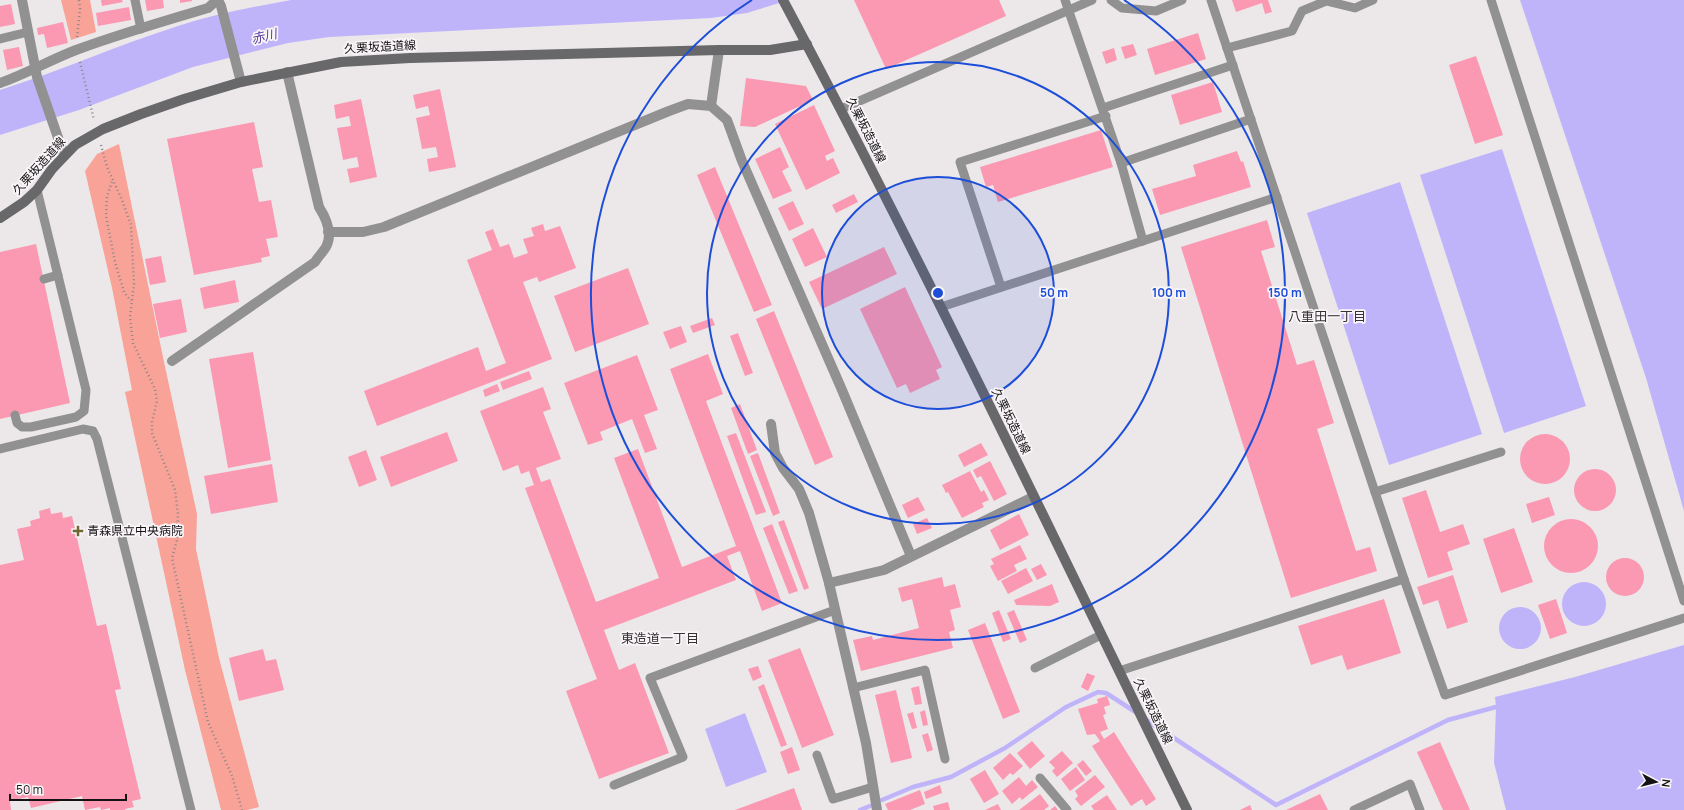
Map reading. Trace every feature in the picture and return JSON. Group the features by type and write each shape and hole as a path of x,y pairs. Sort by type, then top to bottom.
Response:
{"main road":[{"name":"久栗坂造道線","path":"783,0 841,109 941,307 1187,810"},
{"name":"久栗坂造道線","path":"0,218 24,202 37,190 64,155 75,145 103,129 184,99 241,82 341,62 410,58 770,50 807,44"}],"street":[{"path":"22,0 36,72 64,155"},
{"path":"0,83 36,72 78,53 141,29 208,8 218,2 241,82"},
{"path":"710,106 719,50"},
{"path":"172,361 315,262 327,245 327,219 319,207 288,72"},
{"path":"328,232 363,232 384,227 669,111 688,104 710,106 727,120 742,161 842,390 911,556"},
{"path":"772,424 775,453 783,468 799,489 809,513 829,583 866,743 877,810"},
{"path":"829,583 884,570 1033,497"}],"lane":[{"path":"135,0 141,29"},
{"path":"1065,0 1121,163 1143,241"},
{"path":"841,109 1092,0"},
{"path":"1111,0 1122,8 1156,11 1182,0"},
{"path":"1211,0 1404,579 1445,695 1684,618"},
{"path":"1227,48 1292,31 1302,11 1326,1 1354,8 1373,0"},
{"path":"1491,0 1684,601"},
{"path":"0,39 28,32"},
{"path":"1001,287 960,162 1233,65"},
{"path":"1121,163 1250,119"},
{"path":"15,415 17,423 22,427 31,427 76,417 84,411 86,390 37,190"},
{"path":"941,307 1277,197"},
{"path":"44,279 58,275"},
{"path":"0,449 83,429 93,431 97,439 191,810"},
{"path":"1375,492 1501,452"},
{"path":"1119,671 1404,579"},
{"path":"614,786 683,757 650,678 835,610"},
{"path":"1035,668 1101,635"},
{"path":"853,688 925,670 944,759"},
{"path":"817,754 833,799 873,788"},
{"path":"1040,778 1066,810"},
{"path":"1354,810 1410,784 1420,810"}],"path":[{"path":"79,0 80,9 76,42 94,120"},
{"path":"101,145 113,182 122,200 131,225 134,268 130,317 133,343 155,390 157,401 152,422 152,433 175,490 178,514 177,540 172,558 208,722 232,776 242,810"},
{"path":"113,182 107,196 106,216 115,262 124,292 132,302"}],"shaded area":[{"path":"61,0 90,0 96,32 71,40"},
{"path":"119,144 197,514 196,549 219,658 259,807 247,810 221,810 185,670 125,392 132,390 112,288 85,171 97,154"}],"water":[{"name":"赤川","path":"291,0 789,0 747,13 711,18 329,37 288,43 193,67 79,110 0,135 0,90 178,26 220,14"},
{"path":"1520,0 1684,0 1684,511 1646,378"},
{"path":"1502,149 1586,406 1504,433 1420,175"},
{"path":"1400,182 1482,434 1389,465 1307,213"},
{"path":"1580,582 1588,582 1593,583 1600,588 1605,595 1605,613 1600,620 1593,625 1580,626 1572,623 1565,616 1562,608 1562,600 1565,592 1572,585"},
{"path":"1516,607 1524,607 1532,610 1538,616 1541,628 1538,640 1532,646 1524,649 1516,649 1508,646 1502,640 1499,632 1499,624 1502,616 1508,610"},
{"path":"1684,645 1684,810 1506,810 1494,763 1495,697 1575,677"},
{"path":"745,713 767,772 726,787 705,729"}],"building":[{"path":"101,0 122,0 123,2 102,6"},
{"path":"145,0 163,0 164,8 147,11"},
{"path":"180,0 192,0 192,1 180,3"},
{"path":"854,0 999,0 1006,16 886,69"},
{"path":"1232,0 1268,0 1272,12 1265,14 1262,3 1236,12"},
{"path":"11,4 15,24 0,27 0,6"},
{"path":"129,7 131,20 98,26 96,13"},
{"path":"63,22 68,43 47,48 44,34 38,35 37,28"},
{"path":"1198,33 1206,59 1155,75 1147,49"},
{"path":"1133,44 1137,55 1125,59 1121,47"},
{"path":"19,47 23,66 7,70 3,50"},
{"path":"1114,48 1117,60 1106,64 1102,52"},
{"path":"1476,56 1503,135 1475,144 1449,65"},
{"path":"746,78 806,86 813,100 755,127 740,126"},
{"path":"1213,82 1222,112 1180,125 1171,95"},
{"path":"440,89 456,167 429,172 427,159 438,157 436,147 422,149 416,118 430,115 428,106 416,109 413,95"},
{"path":"361,99 377,177 350,183 347,169 359,167 357,157 343,160 337,128 351,126 349,116 336,119 334,105"},
{"path":"814,105 835,151 825,156 827,161 833,158 840,173 806,190 775,124"},
{"path":"254,122 263,167 252,169 259,202 271,200 278,237 266,239 270,256 261,258 262,262 194,275 167,139"},
{"path":"1101,130 1113,167 998,202 993,185 986,187 980,167"},
{"path":"780,147 789,167 782,171 792,191 773,199 755,159"},
{"path":"1237,151 1241,162 1243,161 1251,187 1160,215 1152,189 1196,176 1193,165"},
{"path":"715,167 772,305 754,312 697,175"},
{"path":"854,194 858,202 836,213 832,205"},
{"path":"793,201 804,224 789,231 778,208"},
{"path":"1267,220 1275,247 1261,251 1297,365 1314,360 1334,423 1317,429 1356,551 1370,547 1377,571 1291,598 1181,247"},
{"path":"543,224 545,231 560,226 576,268 539,282 537,277 523,282 552,359 377,426 364,391 478,347 486,371 506,363 467,260 492,250 485,232 493,229 500,247 509,244 514,258 528,253 523,239 534,236 531,228"},
{"path":"813,228 827,257 805,267 792,239"},
{"path":"36,244 70,403 0,419 0,252"},
{"path":"884,247 897,274 822,309 809,282"},
{"path":"161,256 166,282 150,285 145,259"},
{"path":"628,268 649,324 575,352 554,296"},
{"path":"235,280 239,302 204,309 200,288"},
{"path":"905,287 942,367 936,370 940,379 910,393 906,384 897,388 860,309"},
{"path":"181,299 187,332 160,338 153,304"},
{"path":"774,311 833,457 815,465 756,319"},
{"path":"712,318 715,325 693,333 690,326"},
{"path":"681,326 687,342 670,349 663,332"},
{"path":"738,333 753,373 745,376 730,336"},
{"path":"253,352 271,460 228,468 209,359"},
{"path":"708,354 723,394 706,401 782,603 762,611 740,551 727,556 736,580 604,630 619,670 635,663 669,753 599,779 566,691 597,679 525,488 534,485 529,471 521,474 518,465 503,471 480,411 543,387 551,409 543,412 561,459 536,468 541,482 550,479 596,602 659,578 614,458 638,449 682,567 736,546 670,369"},
{"path":"637,355 658,410 644,415 657,449 645,453 632,419 600,432 603,440 588,445 564,383"},
{"path":"529,371 532,379 503,390 500,382"},
{"path":"497,384 500,391 485,397 483,390"},
{"path":"740,404 757,450 748,454 731,408"},
{"path":"447,432 458,461 391,487 380,457"},
{"path":"736,433 766,512 756,515 727,436"},
{"path":"1545,434 1554,436 1565,445 1570,459 1568,468 1559,479 1545,484 1536,482 1525,473 1520,459 1522,450 1531,439"},
{"path":"981,443 988,455 964,467 958,455"},
{"path":"366,450 377,480 359,487 348,457"},
{"path":"758,453 780,513 773,516 750,456"},
{"path":"990,461 1007,494 994,501 981,476 977,478 973,470"},
{"path":"272,464 278,502 211,514 204,476"},
{"path":"1591,469 1599,469 1607,472 1613,478 1616,490 1613,502 1607,508 1599,511 1591,511 1583,508 1577,502 1574,494 1574,486 1577,478 1583,472"},
{"path":"970,471 981,492 984,490 989,500 982,503 984,507 962,518 948,492 946,493 942,485"},
{"path":"1426,490 1440,532 1463,524 1470,544 1447,552 1453,570 1428,578 1402,498"},
{"path":"918,497 925,510 908,518 902,505"},
{"path":"1549,497 1555,515 1532,523 1526,504"},
{"path":"50,508 51,514 62,512 63,518 72,516 97,626 106,624 121,689 115,690 141,799 132,801 134,807 125,810 110,810 110,808 101,810 100,807 85,810 82,796 31,808 28,797 10,801 11,810 0,810 0,565 24,560 17,529 31,526 30,521 40,518 39,511"},
{"path":"1019,514 1029,535 1000,550 990,530"},
{"path":"927,518 932,528 917,534 913,524"},
{"path":"1571,519 1581,521 1590,527 1596,536 1598,546 1596,556 1590,565 1581,571 1571,573 1561,571 1552,565 1546,556 1544,546 1546,536 1552,527 1561,521"},
{"path":"784,520 809,588 804,590 778,522"},
{"path":"772,524 798,591 789,594 763,528"},
{"path":"1514,528 1533,582 1501,593 1483,539"},
{"path":"1020,545 1027,559 1014,565 1017,571 998,581 990,566 994,564 991,559"},
{"path":"1621,558 1629,558 1636,561 1641,566 1644,577 1641,588 1636,593 1629,596 1621,596 1614,593 1609,588 1606,581 1606,573 1609,566 1614,561"},
{"path":"1041,564 1047,575 1037,580 1031,569"},
{"path":"1026,568 1033,581 1008,594 1001,581"},
{"path":"1453,575 1468,622 1447,629 1438,600 1423,605 1417,587"},
{"path":"942,577 944,587 955,584 961,607 950,610 955,630 949,632 953,648 861,671 853,640 872,636 873,640 919,628 912,599 902,602 898,588"},
{"path":"1052,584 1059,602 1050,606 1016,605 1014,600"},
{"path":"1384,599 1401,653 1347,670 1342,655 1311,665 1298,626"},
{"path":"1556,599 1567,633 1550,639 1538,605"},
{"path":"999,610 1011,639 1003,642 992,613"},
{"path":"1014,610 1027,640 1020,643 1007,613"},
{"path":"985,623 1020,712 1003,719 968,630"},
{"path":"800,648 834,735 802,748 768,660"},
{"path":"263,649 266,661 276,659 284,690 239,701 229,658"},
{"path":"758,666 762,677 753,681 748,669"},
{"path":"1087,673 1095,676 1088,691 1081,687"},
{"path":"764,684 787,745 781,747 758,687"},
{"path":"919,686 922,704 915,705 911,688"},
{"path":"896,690 912,758 891,763 875,695"},
{"path":"1107,696 1110,705 1104,707 1106,714 1103,715 1108,729 1100,732 1104,739 1114,732 1156,799 1146,806 1142,799 1131,806 1092,746 1100,741 1095,734 1087,735 1078,709 1098,703 1097,699"},
{"path":"925,710 928,725 923,726 920,712"},
{"path":"913,712 917,728 912,729 907,714"},
{"path":"928,733 933,750 927,752 922,735"},
{"path":"1032,741 1045,756 1030,769 1017,753"},
{"path":"1440,742 1470,810 1443,810 1417,752"},
{"path":"792,747 800,770 788,774 780,752"},
{"path":"1062,751 1073,763 1057,777 1052,771 1055,768 1049,762"},
{"path":"1010,753 1023,766 1013,775 1010,773 1003,780 993,768"},
{"path":"1083,760 1092,771 1086,776 1077,765"},
{"path":"1076,767 1085,780 1070,791 1061,779"},
{"path":"985,770 999,794 984,803 970,779"},
{"path":"1095,775 1105,787 1081,806 1075,799 1078,796 1075,791"},
{"path":"1019,777 1026,786 1032,780 1038,787 1022,800 1020,797 1012,804 1002,791"},
{"path":"940,785 942,793 926,799 924,792"},
{"path":"794,788 802,810 735,810"},
{"path":"920,790 925,804 910,810 888,810 885,804"},
{"path":"1040,794 1049,806 1044,810 1019,810"},
{"path":"1320,794 1328,810 1286,810"},
{"path":"1107,795 1117,810 1094,810 1091,806"},
{"path":"948,802 950,810 934,810 933,806"},
{"path":"998,804 1001,810 985,810"},
{"path":"1250,805 1252,810 1240,810"},
{"path":"1055,806 1058,810 1050,810"}],"waterway":[{"path":"882,800 913,787 951,777 1005,748 1066,707 1098,692 1106,693 1137,713"},
{"path":"1145,719 1276,805 1448,720 1496,707"},
{"path":"860,810 870,806"}],"place":[{"name":"青森県立中央病院","path":"78,531"}],"district":[{"name":"八重田一丁目","path":"1327,316"},
{"name":"東造道一丁目","path":"660,638"}]}
